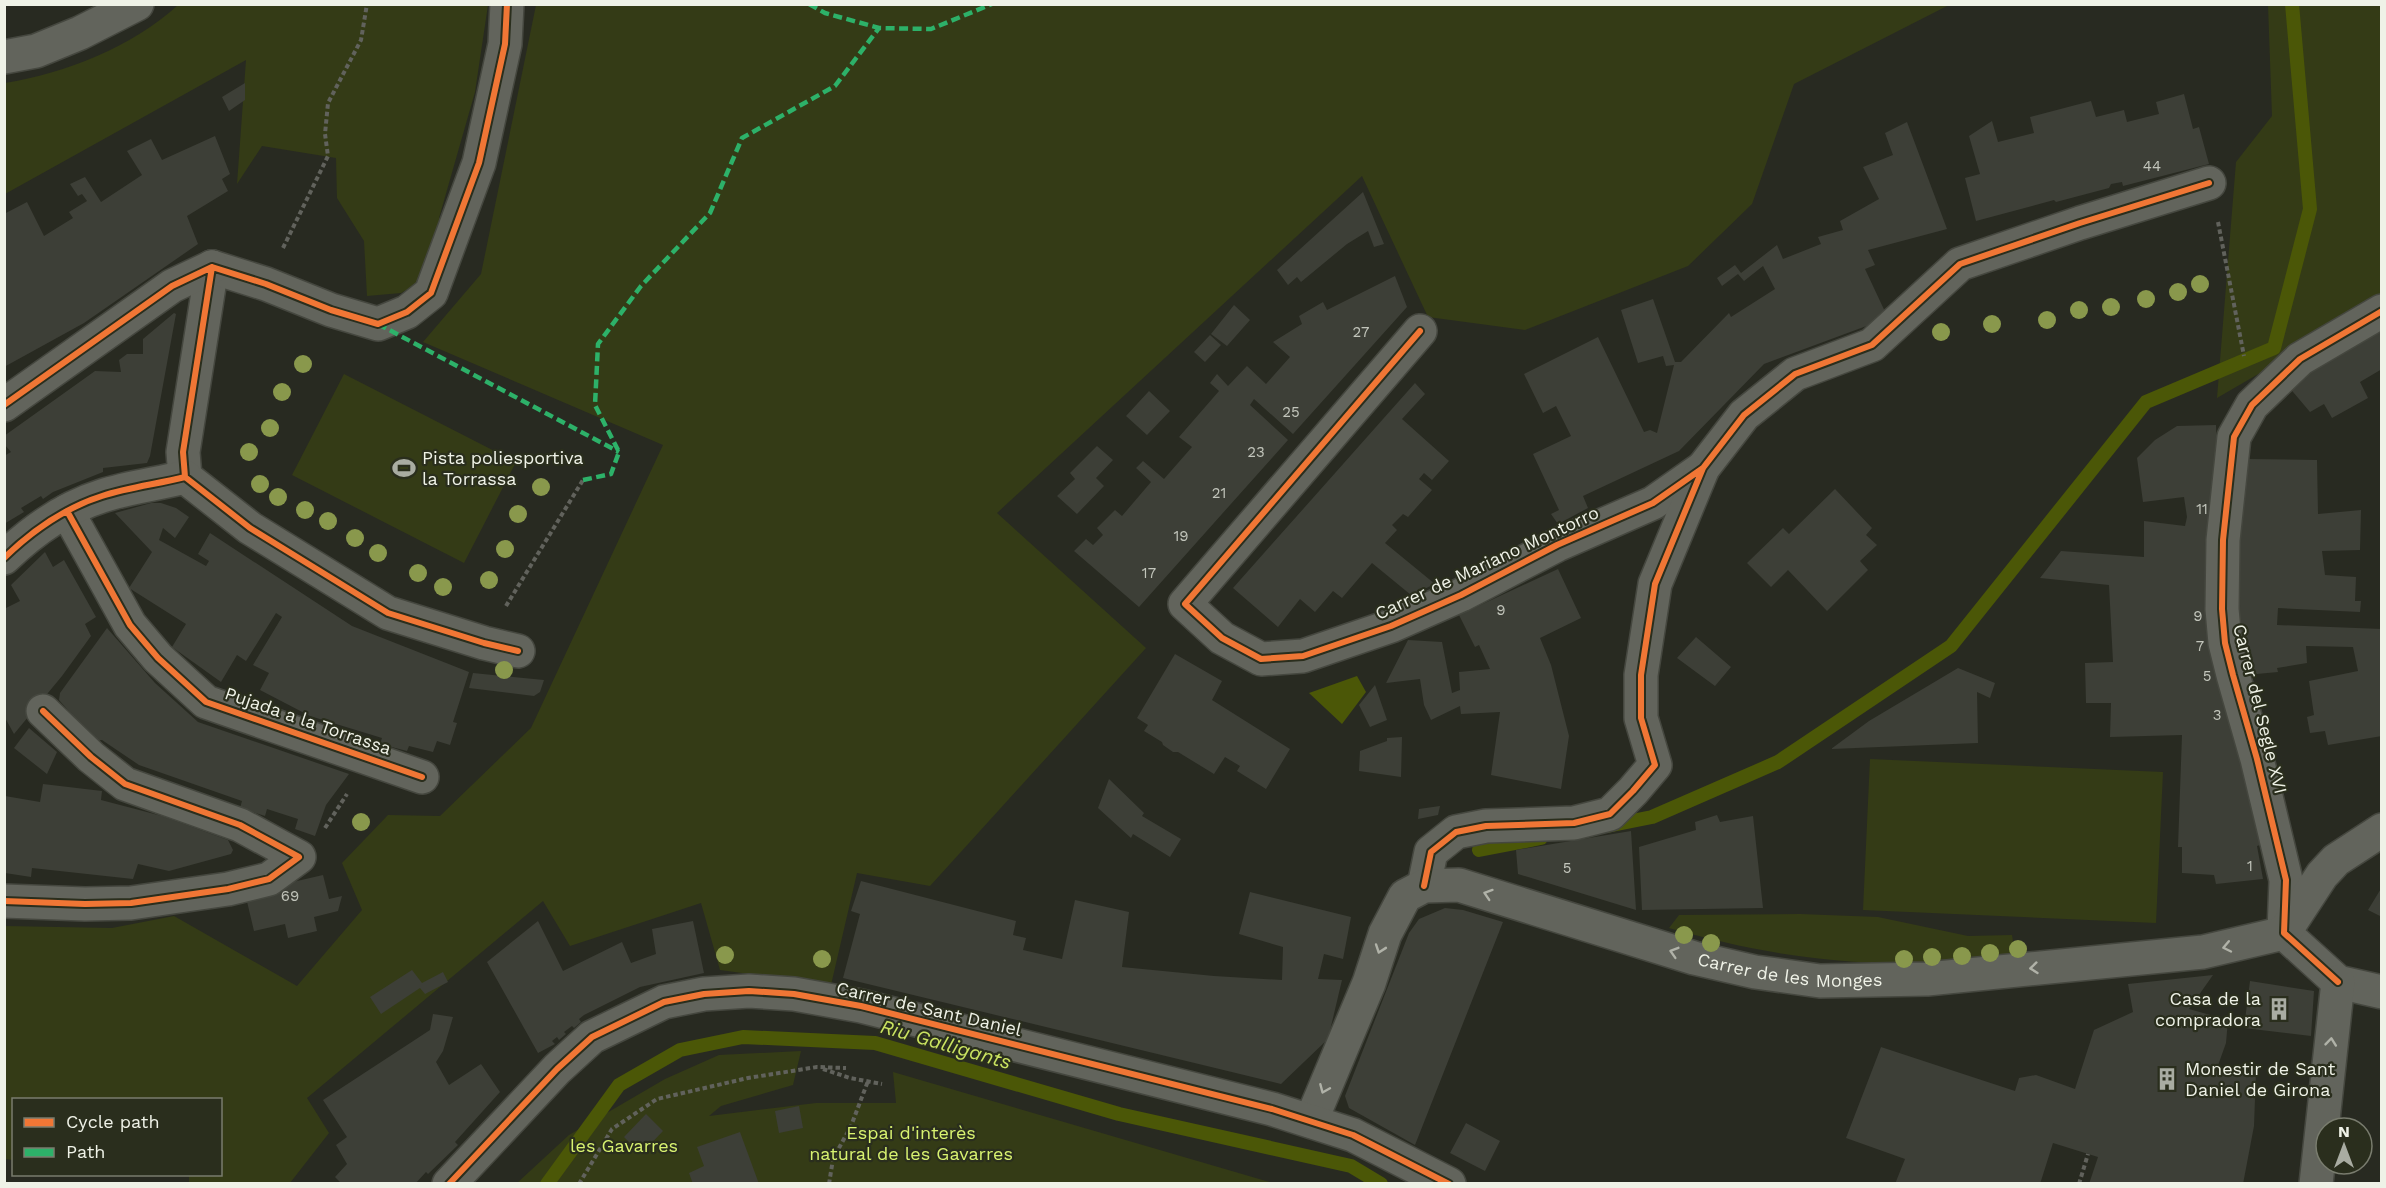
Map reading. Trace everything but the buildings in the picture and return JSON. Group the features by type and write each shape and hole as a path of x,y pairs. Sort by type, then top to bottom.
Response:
{"street":[{"path":"4,57 36,51 80,33 137,4"},
{"path":"4,405 172,286 212,267 266,284 331,310 378,324 407,312 431,293 479,163 505,44 507,4"},
{"name":"Carrer de Mariano Montorro","path":"1424,885 1431,852 1456,832 1486,826 1574,823 1610,814 1655,765 1641,718 1641,675 1655,584 1703,468 1744,415 1795,374 1872,345 1960,264 2080,223 2209,183"},
{"path":"212,267 183,452 185,477 250,528 388,613 484,643 518,651"},
{"name":"Carrer del Segle XVI","path":"2284,933 2286,880 2224,632 2221,579 2234,436 2252,405 2300,359 2382,311"},
{"name":"Carrer de Mariano Montorro","path":"1420,331 1185,604 1222,638 1261,659 1303,656 1391,626 1461,595 1557,545 1653,503 1703,468"},
{"path":"4,558 26,536 48,520 66,511 102,496 185,477"},
{"name":"Pujada a la Torrassa","path":"66,511 130,625 158,657 206,702 422,777"},
{"path":"4,901 131,903 228,889 269,879 299,858 240,825 125,784 91,757 43,711"},
{"path":"2382,830 2336,860 2322,875 2284,933 2338,982 2382,992"},
{"path":"1311,1121 1369,983 1385,934 1405,896 1424,885"},
{"name":"Carrer de les Monges","path":"1424,885 1459,885 1694,958 1755,972 1820,981 1927,979 2192,953 2284,933"},
{"path":"2316,1184 2338,982"},
{"name":"Carrer de Sant Daniel","path":"449,1184 557,1069 592,1037 664,1002 705,994 749,991 794,994 861,1006 1272,1109 1353,1135 1449,1184"}],"path":[{"path":"266,284 328,156 325,134 328,103 361,40 367,4"},
{"path":"2220,231 2241,345"},
{"path":"484,643 583,480"},
{"path":"299,858 317,841 370,759"},
{"path":"817,1067 850,1078 882,1084"},
{"path":"579,1184 612,1129 657,1099 748,1078 817,1067 846,1068"},
{"path":"829,1184 833,1159 851,1126 868,1081"},
{"path":"2079,1184 2088,1154"}],"green space":[{"path":"178,5 488,5 475,92 439,218 444,220 419,283 401,293 367,296 364,241 337,198 336,158 262,146 237,184 246,60 5,194 5,83 51,72 97,56 140,34"},
{"path":"536,5 1949,5 1794,84 1752,204 1688,266 1525,330 1428,317 1362,176 997,513 1146,648 930,886 857,873 831,985 720,970 701,903 570,946 543,901 307,1098 329,1133 290,1183 189,1183 189,1176 222,1176 222,1098 12,1098 12,1160 5,1159 4,926 112,928 174,916 297,986 362,910 342,863 388,815 440,816 531,728 663,445 423,342 481,274"},
{"path":"2268,5 2381,5 2381,303 2217,398 2236,162 2272,116"},
{"name":"Pista poliesportiva la Torrassa","path":"344,374 516,462 464,563 292,475"},
{"path":"1870,759 2163,772 2156,923 1863,910"},
{"path":"1800,914 1878,917 1968,936 2012,935 2015,955 1914,963 1841,961 1755,949 1669,928 1679,915"},
{"name":"Espai d'interès natural de les Gavarres","path":"801,1051 793,1085 721,1106 709,1116 816,1103 896,1103 893,1072 1273,1183 516,1184 569,1135 665,1079 719,1055"}],"shaded area":[{"path":"1357,676 1366,692 1342,724 1309,693"}],"waterway":[{"path":"1607,826 1652,817 1778,762 1951,646 2146,402 2274,348 2310,209 2292,4"},
{"path":"1479,850 1541,838"},
{"name":"Riu Galligants","path":"547,1184 619,1085 680,1050 743,1037 875,1043 1119,1114 1351,1166 1381,1184"}],"marked path":[{"path":"809,4 825,13 879,28 931,29 992,4"},
{"path":"583,480 611,474 619,452 595,405 598,344 641,286 710,213 742,138 835,86 879,28"},
{"path":"378,324 619,452"}],"cycle path":[{"path":"212,267 266,284 331,310 378,324 407,312 431,293 479,163 505,44 507,4"},
{"path":"1424,886 1431,852 1456,832 1486,826 1574,823 1610,814 1655,765 1641,718 1641,675 1655,584 1703,468 1744,415 1795,374 1872,345 1960,264 2080,223 2209,183"},
{"path":"212,267 183,452 185,477 250,528 388,613 484,643 518,651"},
{"path":"4,405 172,286 212,267"},
{"path":"2338,982 2284,933 2286,880 2257,759 2225,643 2222,609 2223,540 2234,437 2252,405 2300,359 2382,311"},
{"path":"1420,331 1185,604 1222,638 1261,659 1303,656 1391,626 1461,595 1557,545 1653,503 1703,468"},
{"path":"4,558 38,529 88,501 112,493 185,477"},
{"path":"67,511 130,625 158,658 206,702 422,777"},
{"path":"4,901 131,903 228,889 269,879 299,857 240,825 125,784 91,757 43,711"},
{"path":"449,1184 557,1069 592,1037 664,1002 704,994 749,991 794,994 861,1006 1272,1109 1353,1135 1449,1184"}],"place":[{"name":"Pista poliesportiva la Torrassa","path":"404,468"},
{"name":"Casa de la compradora","path":"2279,1009"},
{"name":"Monestir de Sant Daniel de Girona","path":"2167,1079"}],"park label":[{"name":"les Gavarres","path":"624,1146"}]}
